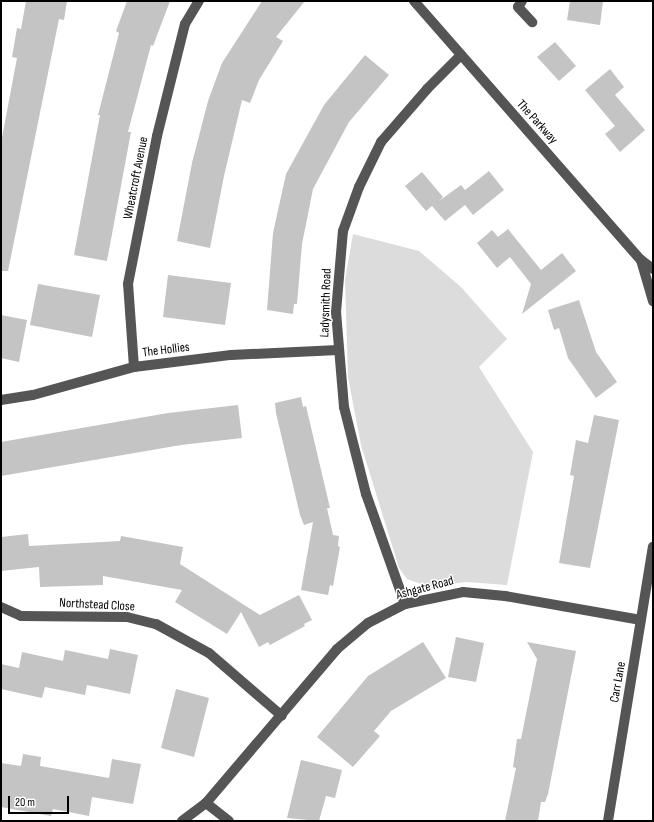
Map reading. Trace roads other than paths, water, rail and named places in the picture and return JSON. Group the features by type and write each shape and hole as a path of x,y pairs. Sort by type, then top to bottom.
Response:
{"street":[{"name":"Wheatcroft Avenue","path":"134,366 128,284 157,136 185,24 199,1"},
{"name":"The Parkway","path":"414,1 641,260 653,269"},
{"path":"522,1 518,7 532,22"},
{"name":"Ladysmith Road","path":"405,604 366,494 344,406 338,350 336,312 343,231 358,187 381,142 427,89 461,55"},
{"name":"The Parkway","path":"641,260 653,302"},
{"name":"The Hollies","path":"1,400 33,395 134,366 231,355 338,350"},
{"name":"Carr Lane","path":"608,821 653,547"},
{"name":"Ashgate Road","path":"182,821 206,803 282,716 337,649 368,623 405,604 464,592 505,596 641,620"},
{"name":"Northstead Close","path":"1,607 21,616 127,617 156,624 209,653 282,716"},
{"path":"206,803 229,821"}]}
